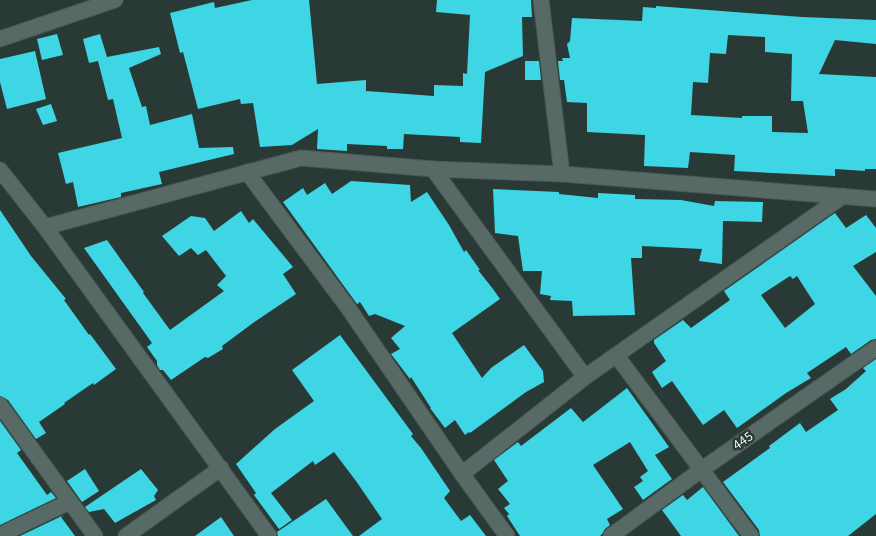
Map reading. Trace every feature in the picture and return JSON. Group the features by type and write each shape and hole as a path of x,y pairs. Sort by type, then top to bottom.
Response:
{"street":[{"path":"0,39 115,0"},
{"path":"541,0 562,174"},
{"path":"45,227 301,158 433,170 562,174 876,199"},
{"path":"0,170 45,227 269,536"},
{"path":"433,170 585,377"},
{"path":"246,172 349,309 462,474 507,536"},
{"path":"462,474 585,377 843,196"},
{"name":"445","path":"611,536 701,470 876,348"},
{"path":"616,355 751,536"},
{"path":"0,405 95,536"},
{"path":"126,536 220,468"},
{"path":"0,534 69,502"}],"building":[{"path":"252,0 309,0 317,84 366,80 366,91 434,96 434,85 463,86 463,73 467,74 470,15 436,12 437,0 531,0 532,17 522,17 523,56 485,72 481,143 460,142 460,137 404,134 403,149 387,149 387,146 347,144 347,151 317,149 318,129 292,145 260,147 253,103 241,104 240,99 198,109 183,52 180,53 170,13 214,2 215,8"},
{"path":"656,6 802,17 876,20 876,44 835,40 819,74 876,77 876,169 865,169 865,171 835,169 835,176 734,171 735,155 690,152 688,168 644,166 645,135 587,132 587,103 567,102 564,80 560,80 558,61 563,61 562,58 570,58 567,44 570,41 572,18 642,21 643,7 656,8","holes":["728,35 765,37 765,52 792,54 791,101 803,101 808,133 772,132 772,116 742,116 742,118 691,115 693,82 708,83 710,53 726,54"]},
{"path":"57,34 63,55 42,60 37,39"},
{"path":"100,34 107,57 159,47 161,54 129,68 142,107 146,106 150,125 192,114 199,148 233,147 234,154 159,172 162,184 121,193 121,197 78,207 73,182 66,184 58,153 122,138 113,99 108,100 98,61 89,63 83,39"},
{"path":"35,51 46,99 7,109 0,82 0,59"},
{"path":"525,61 539,61 541,80 525,80"},
{"path":"51,104 57,121 43,125 36,109"},
{"path":"351,181 410,185 411,202 427,192 464,252 466,250 480,270 478,270 500,299 452,333 482,378 491,368 524,345 543,371 544,382 526,392 470,433 465,435 455,420 445,428 411,377 410,379 391,354 400,349 391,338 405,326 375,314 369,316 360,302 357,304 283,202 303,188 307,195 325,183 332,194"},
{"path":"493,189 559,192 559,194 598,198 598,193 635,195 635,199 681,200 714,206 715,201 763,202 762,222 723,221 722,264 699,261 702,249 642,246 642,258 631,258 635,315 573,316 572,301 550,300 551,296 540,294 542,271 523,271 518,236 495,233"},
{"path":"0,210 31,256 66,299 64,300 116,369 94,385 93,383 39,422 46,433 36,439 8,400 0,396"},
{"path":"241,211 249,223 253,219 293,267 283,274 296,294 222,346 223,349 208,358 205,357 171,380 163,370 160,370 157,361 147,347 152,343 84,248 107,240 170,330 224,291 217,285 226,276 206,250 198,255 191,248 179,256 162,236 191,216 205,218 214,231"},
{"path":"835,213 846,228 866,215 876,228 876,252 853,266 876,296 876,339 871,340 851,354 846,347 807,373 811,378 786,393 737,428 724,410 703,425 672,381 662,388 652,372 666,361 654,340 683,320 691,328 730,300 724,291","holes":["790,276 793,279 797,276 815,304 785,328 761,295"]},
{"path":"340,335 413,434 411,436 450,491 444,498 461,521 470,515 486,536 359,536 382,519 334,452 315,465 313,461 271,493 292,520 279,529 254,495 256,493 236,464 275,429 314,401 292,370"},
{"path":"876,359 876,514 848,536 760,536 759,530 723,482 770,448 769,446 800,423 806,432 838,410 830,399 846,389 866,371 863,368"},
{"path":"627,388 669,447 655,455 672,479 643,500 634,487 643,481 640,477 648,471 630,442 593,465 623,509 607,519 610,525 600,536 520,536 504,508 510,504 498,489 508,481 494,460 518,442 521,446 571,408 583,422"},
{"path":"0,421 21,450 17,453 47,495 51,492 56,498 0,525"},
{"path":"85,469 99,491 82,502 67,481"},
{"path":"141,469 158,490 154,496 156,500 115,523 104,509 89,512 85,507"},
{"path":"703,487 739,536 681,536 662,510 683,495 687,500"},
{"path":"326,499 353,536 278,536 277,532"},
{"path":"64,515 61,517 75,536 20,536"},
{"path":"221,517 234,536 195,536"}]}
